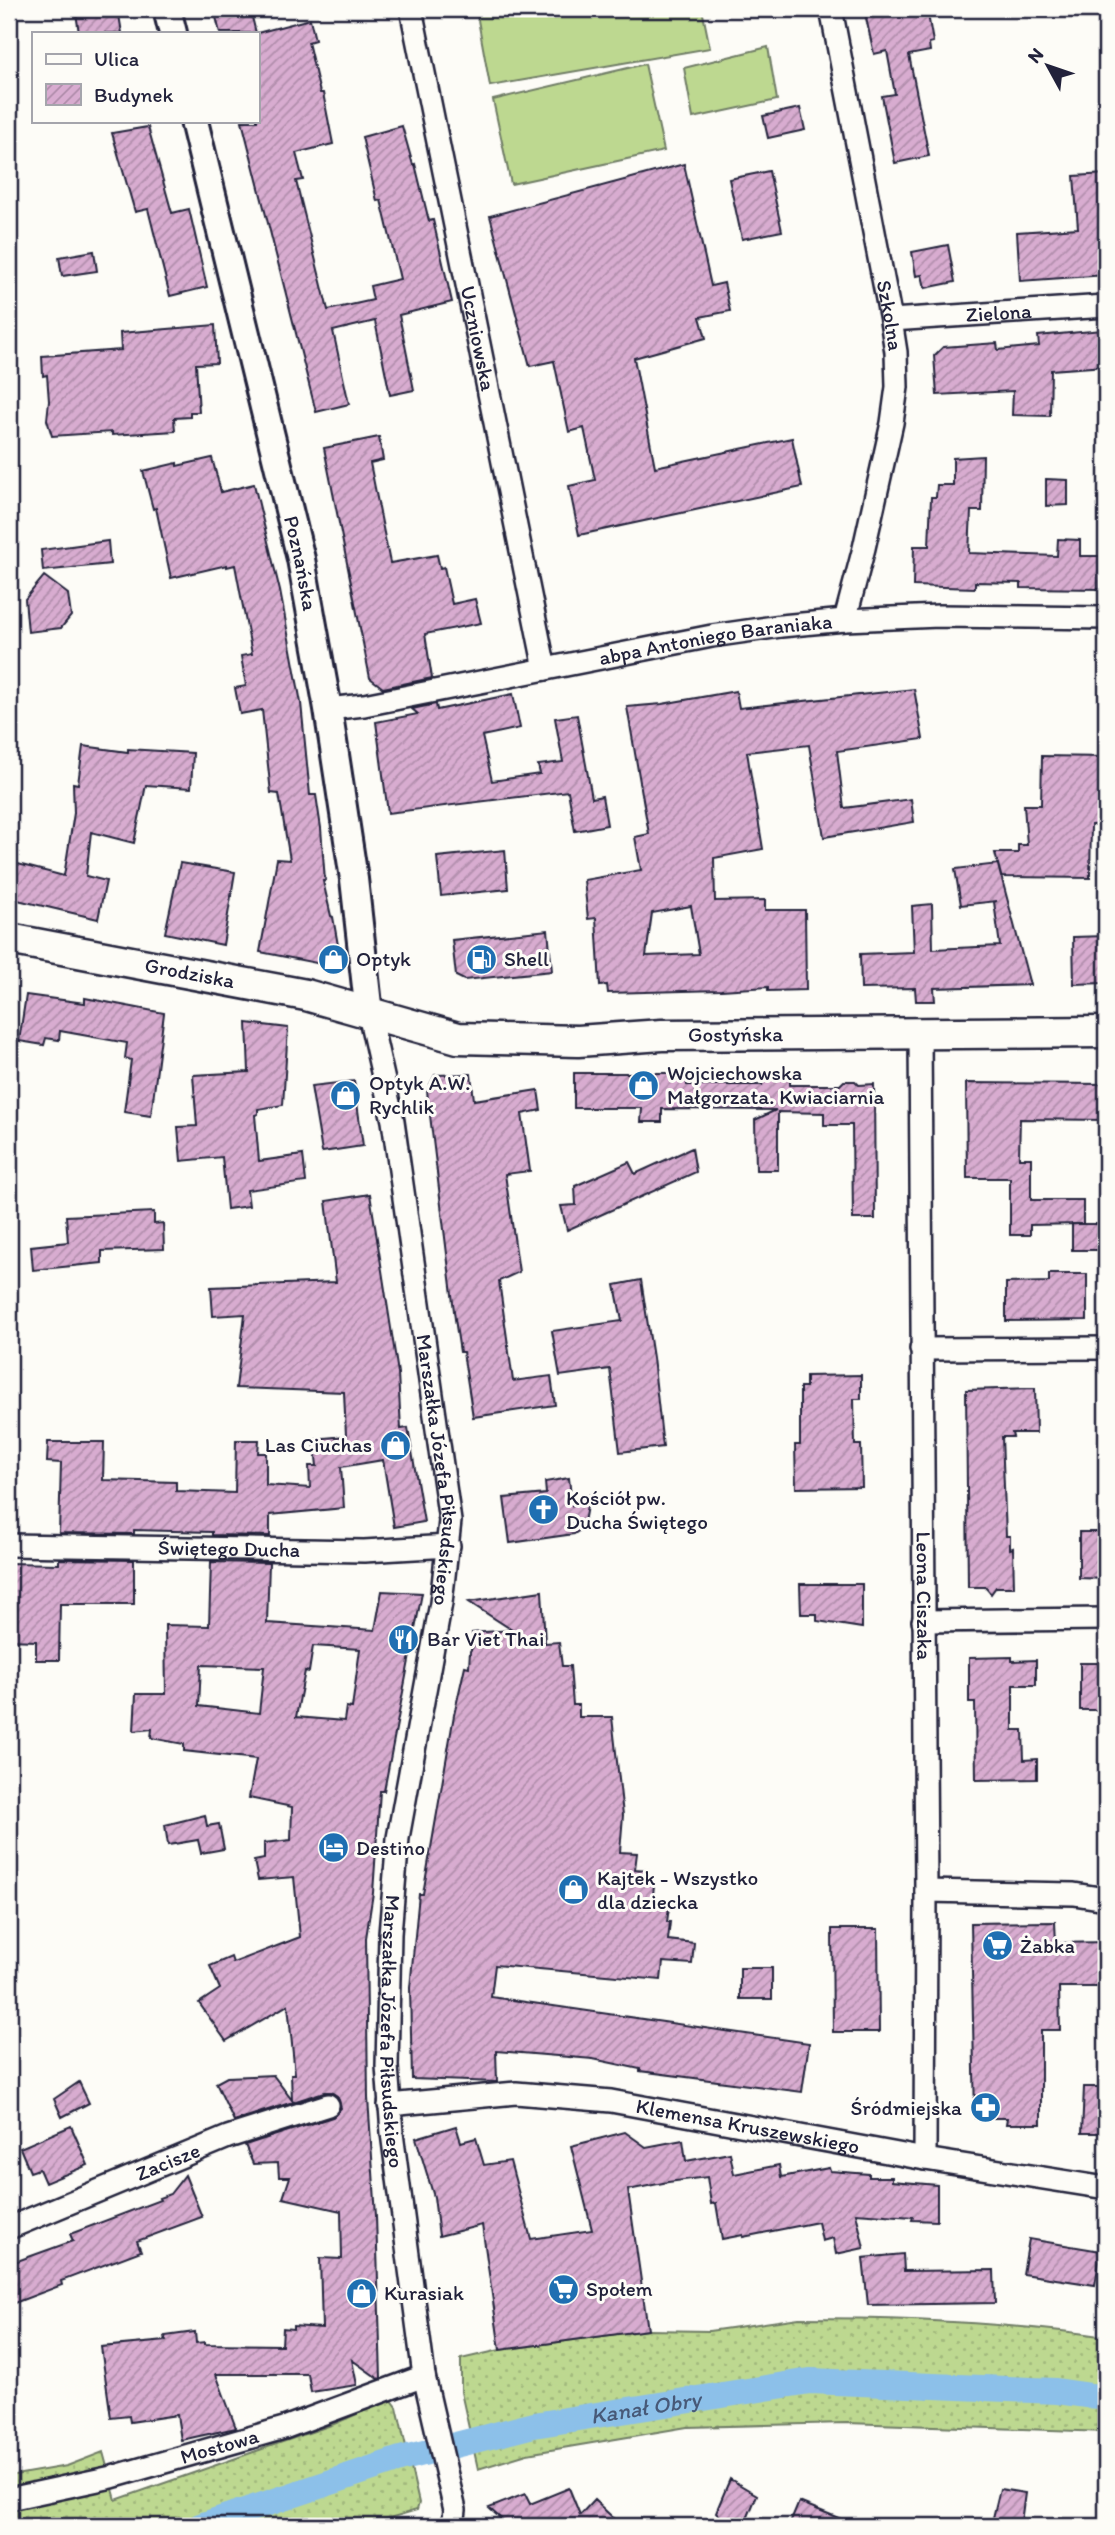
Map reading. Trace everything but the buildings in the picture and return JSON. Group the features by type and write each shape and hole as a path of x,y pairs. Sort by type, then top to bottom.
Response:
{"main road":[{"name":"Grodziska","path":"9,939 306,995 369,1014"},
{"name":"Gostyńska","path":"369,1014 458,1038 485,1039 578,1041 662,1035 1106,1032"}],"street":[{"path":"167,9 173,32"},
{"name":"Uczniowska","path":"411,9 545,669"},
{"name":"Szkolna","path":"831,9 891,320 897,387 892,423 845,620"},
{"name":"Poznańska","path":"194,122 300,559 328,709 354,879 369,1014"},
{"name":"Zielona","path":"891,320 1106,306"},
{"name":"abpa Antoniego Baraniaka","path":"328,709 364,705 712,636 845,620 939,616 1106,618"},
{"name":"Marszałka Józefa Piłsudskiego","path":"369,1014 393,1121 447,1497 449,1546 441,1603 398,1839 390,1934 388,2042 389,2105 424,2376 457,2515"},
{"name":"Leona Ciszaka","path":"919,1034 926,1891 925,2159"},
{"path":"921,1349 1106,1348"},
{"name":"Świętego Ducha","path":"9,1545 363,1551 449,1546"},
{"path":"923,1621 1106,1619"},
{"path":"926,1891 1074,1894 1106,1899"},
{"name":"Klemensa Kruszewskiego","path":"389,2105 516,2093 577,2097 925,2159 1106,2188"},
{"name":"Zacisze","path":"9,2228 228,2137 328,2105"},
{"name":"Mostowa","path":"9,2499 113,2477 284,2428 424,2376"}],"green space":[{"path":"476,9 702,9 710,48 490,86"},
{"path":"768,47 777,100 693,118 684,68"},
{"path":"645,64 664,151 511,184 493,100"},
{"path":"799,2318 953,2322 1106,2337 1106,2432 847,2423 687,2427 527,2454 478,2469 461,2392 461,2359 500,2350 648,2330 709,2331"},
{"path":"391,2399 397,2407 419,2503 417,2510 362,2526 9,2526 9,2476 67,2466 103,2452 116,2500 334,2424"}],"waterway":[{"name":"Kanał Obry","path":"200,2526 400,2459 534,2425 810,2381 1056,2391 1106,2398"}],"place":[{"name":"Optyk","path":"333,959"},
{"name":"Shell","path":"481,959"},
{"name":"Wojciechowska Małgorzata. Kwiaciarnia","path":"644,1085"},
{"name":"Optyk A.W. Rychlik","path":"346,1095"},
{"name":"Las Ciuchas","path":"395,1445"},
{"name":"Kościół pw. Ducha Świętego","path":"543,1510"},
{"name":"Bar Viet Thai","path":"404,1639"},
{"name":"Destino","path":"333,1848"},
{"name":"Kajtek - Wszystko dla dziecka","path":"574,1890"},
{"name":"Żabka","path":"997,1946"},
{"name":"Śródmiejska","path":"985,2108"},
{"name":"Społem","path":"563,2289"},
{"name":"Kurasiak","path":"361,2293"}]}
